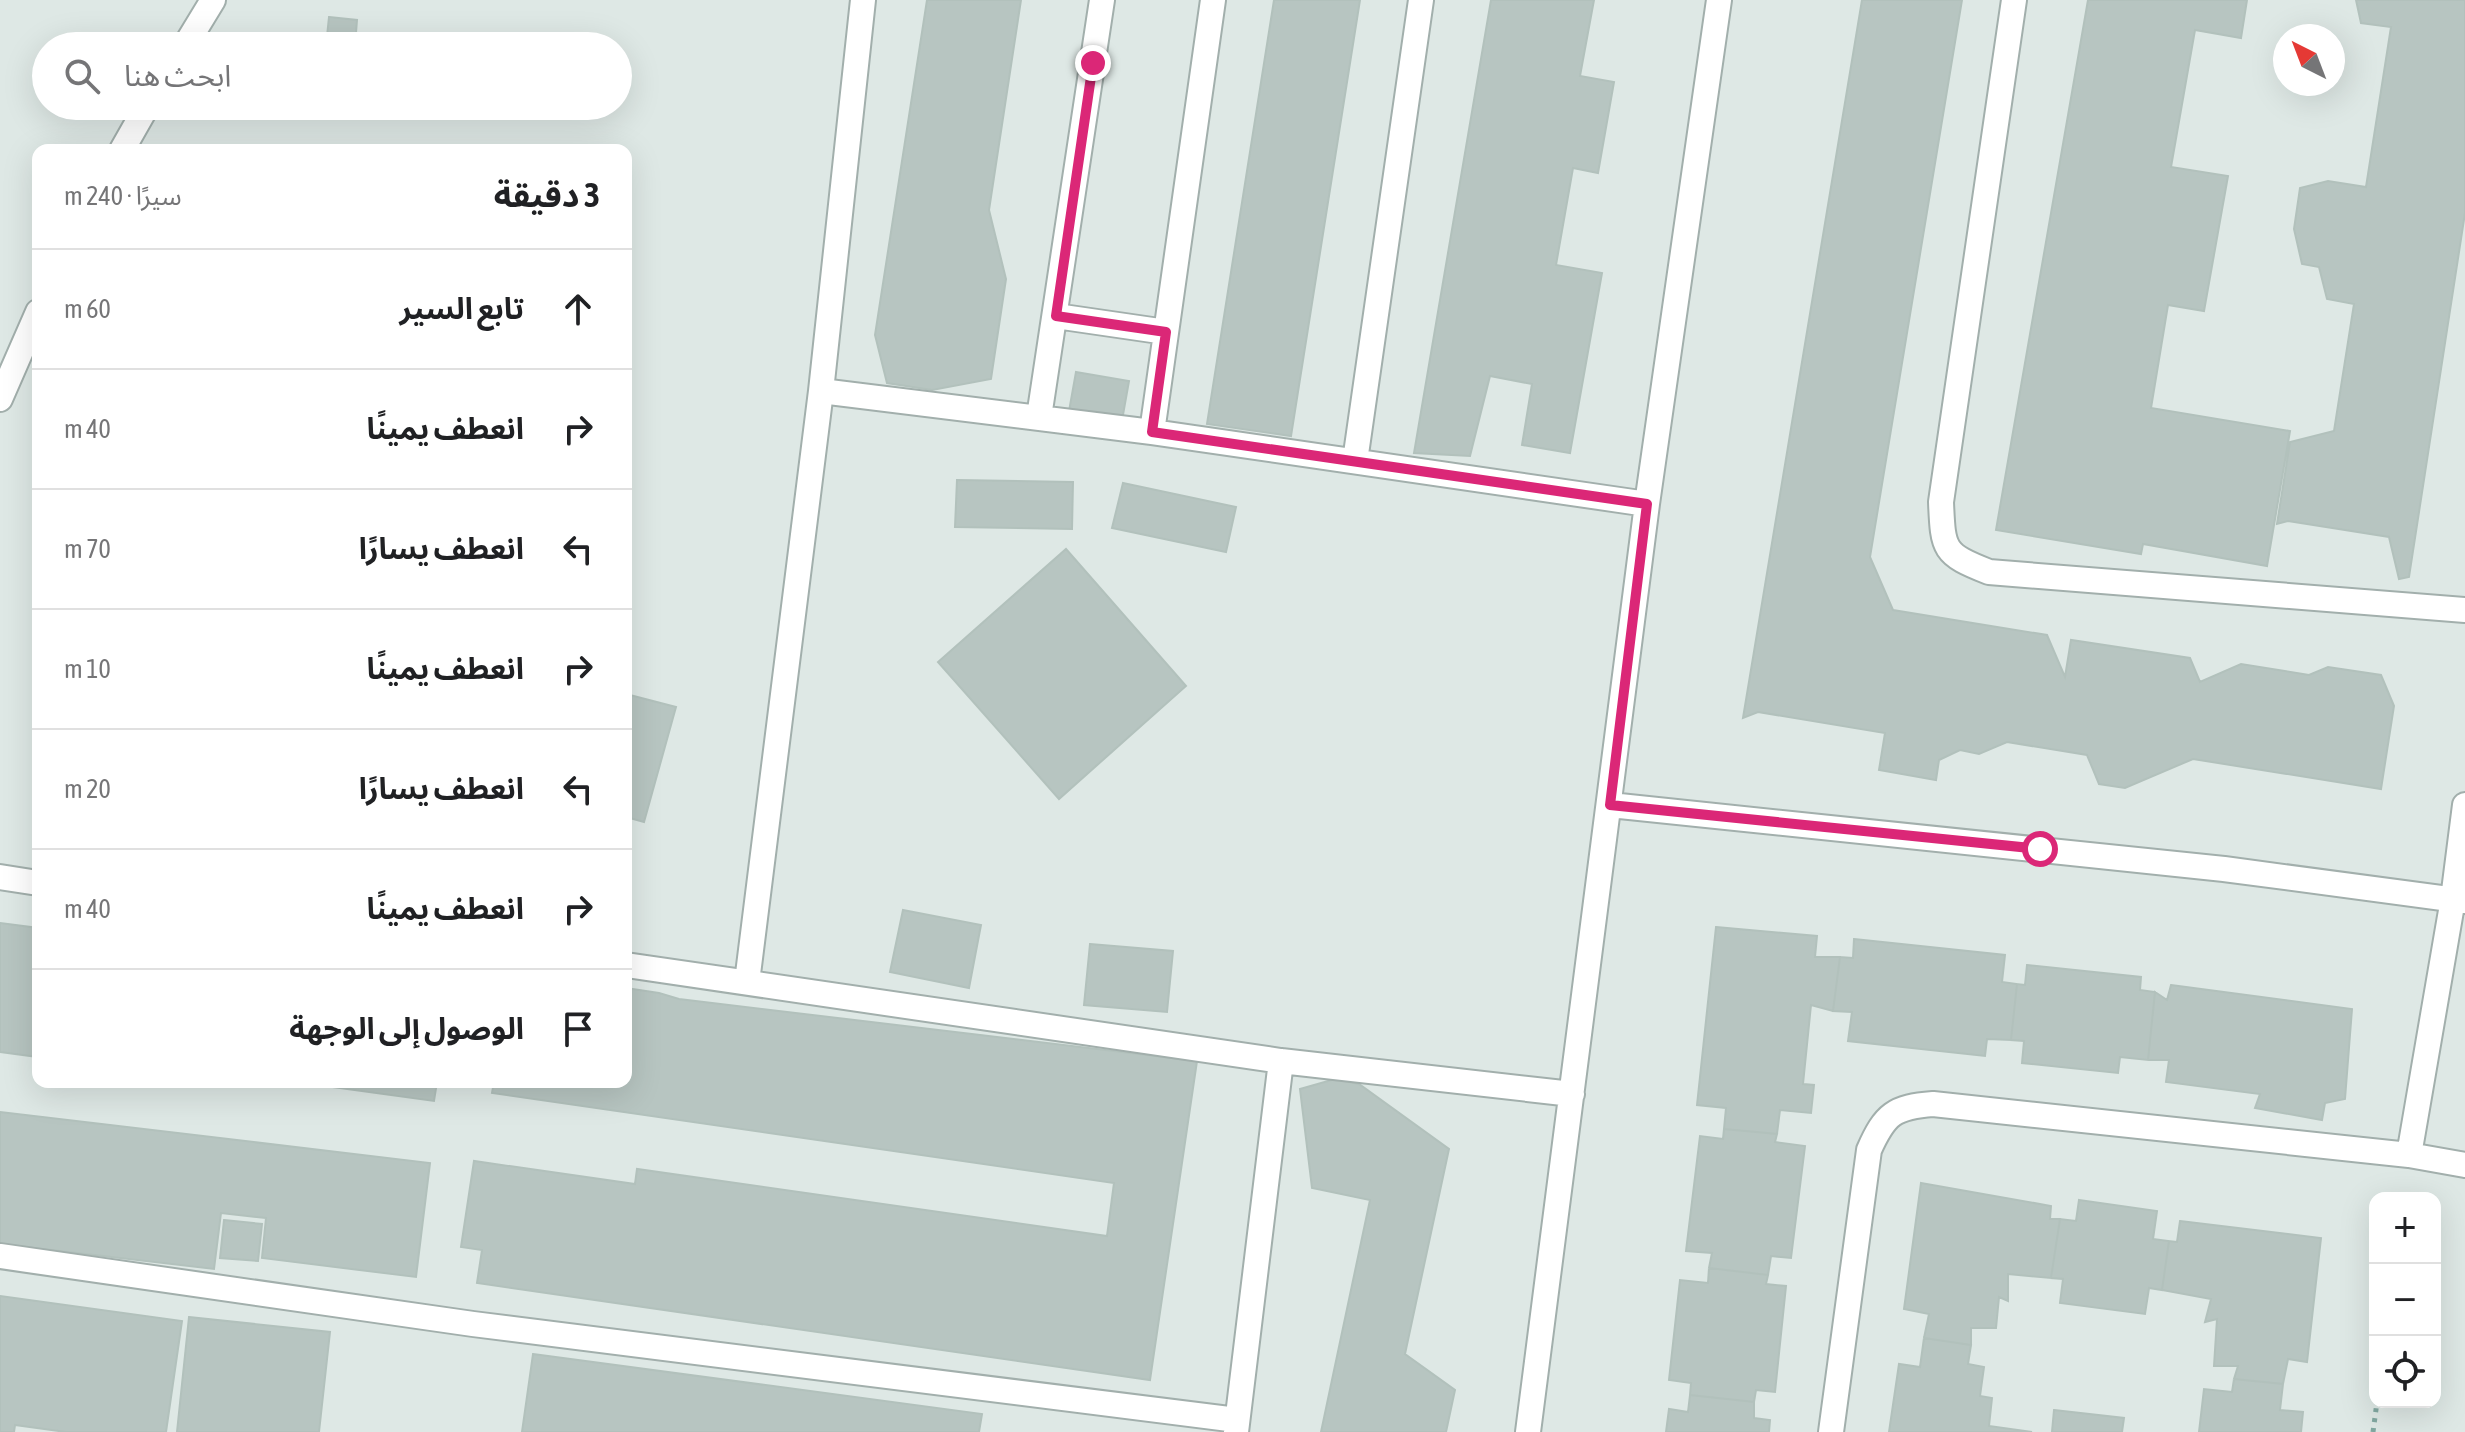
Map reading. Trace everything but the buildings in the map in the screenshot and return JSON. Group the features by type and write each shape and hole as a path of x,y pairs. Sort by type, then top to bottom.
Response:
{"street":[{"path":"194,32 213,0"},
{"path":"747,982 821,391 863,0"},
{"path":"1039,417 1102,0"},
{"path":"1152,432 1213,0"},
{"path":"1355,461 1421,0"},
{"path":"1528,1432 1647,504 1719,0"},
{"path":"2014,0 1941,502 1947,550 1962,561 1989,572 2465,610"},
{"path":"125,144 139,120"},
{"path":"1056,316 1166,332"},
{"path":"0,399 32,326"},
{"path":"821,391 1152,432 1647,504"},
{"path":"1610,805 2208,867 2459,900"},
{"path":"2409,1155 2459,900 2465,805"},
{"path":"0,877 32,882"},
{"path":"632,966 1281,1061 1572,1094"},
{"path":"0,1256 473,1324 1236,1426 1281,1061"},
{"path":"1831,1432 1869,1150 1879,1128 1893,1111 1912,1105 1933,1104 2409,1155 2465,1165"}],"path":[{"path":"2373,1432 2376,1408"}],"route":[{"path":"1093,63 1056,316 1166,332 1152,432 1647,504 1610,805 2040,849"}]}
